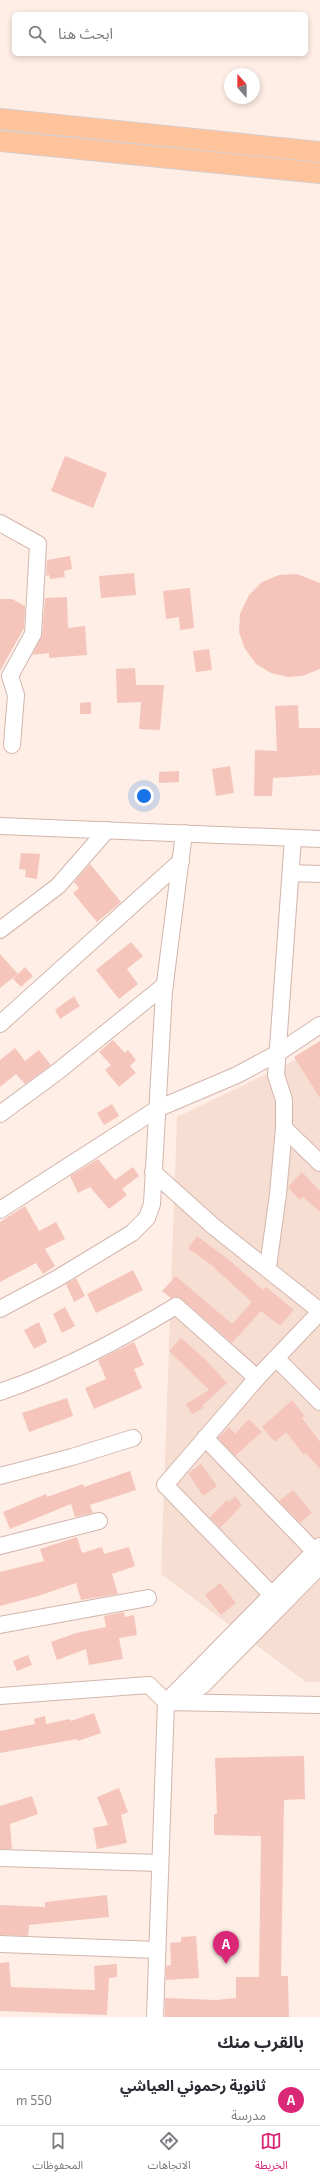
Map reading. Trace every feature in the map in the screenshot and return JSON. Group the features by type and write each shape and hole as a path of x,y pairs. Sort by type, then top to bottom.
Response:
{"main road":[{"path":"0,119 320,152"},
{"path":"0,141 320,173"}],"street":[{"path":"0,523 38,544 33,634 10,676 16,695 12,745"},
{"path":"0,826 320,839"},
{"path":"0,930 58,886 107,830"},
{"path":"0,1309 58,1278 132,1233 148,1218 152,1204 165,985 184,833"},
{"path":"268,1267 278,1194 284,1128 284,1100 276,1075 292,873 293,838"},
{"path":"0,1024 181,861"},
{"path":"292,873 320,874"},
{"path":"0,1114 57,1072 165,985"},
{"path":"0,1210 157,1109 238,1074 278,1053 320,1025"},
{"path":"284,1128 320,1163"},
{"path":"153,1172 213,1226 268,1267 320,1312 257,1378 165,1485 272,1594"},
{"path":"0,1392 66,1364 147,1324 176,1306 257,1378"},
{"path":"276,1358 320,1402"},
{"path":"0,1476 72,1457 133,1438"},
{"path":"154,2017 160,1863 173,1702 272,1594 318,1551 205,1438"},
{"path":"0,1546 99,1521"},
{"path":"173,1702 204,1684 320,1566"},
{"path":"0,1625 148,1598"},
{"path":"0,1696 149,1685 173,1702 320,1705"},
{"path":"0,1858 160,1863"},
{"path":"0,1944 157,1950"}],"shaded area":[{"path":"320,1045 320,1682 306,1682 161,1574 177,1117 296,1060"}],"building":[{"path":"65,456 107,473 93,508 51,491"},
{"path":"70,556 72,569 64,571 65,577 50,579 49,575 46,576 47,560"},
{"path":"134,573 136,595 101,598 99,576"},
{"path":"297,574 320,583 320,669 302,676 288,677 271,673 256,664 245,649 239,632 240,614 249,595 262,582 279,575"},
{"path":"190,588 194,628 180,630 179,617 166,619 163,591"},
{"path":"67,597 68,628 85,626 87,655 49,658 49,653 32,655 42,635 45,598"},
{"path":"0,599 12,599 25,606 24,628 0,671"},
{"path":"209,649 212,670 196,672 193,651"},
{"path":"135,668 136,685 164,685 160,730 139,729 141,702 117,703 116,669"},
{"path":"91,702 91,714 80,714 80,703"},
{"path":"298,705 299,728 320,728 320,775 273,778 272,796 254,796 255,750 277,751 275,706"},
{"path":"230,766 234,793 216,796 212,769"},
{"path":"179,771 179,782 159,783 159,772"},
{"path":"21,853 40,854 37,879 25,877 26,870 19,869"},
{"path":"90,864 121,902 97,922 73,893 79,888 74,882"},
{"path":"131,942 143,956 127,969 138,984 119,999 96,970"},
{"path":"0,954 18,974 0,988"},
{"path":"25,967 33,976 21,987 13,979"},
{"path":"74,996 80,1006 60,1019 55,1010"},
{"path":"113,1040 125,1053 128,1050 136,1060 130,1066 136,1073 119,1087 105,1070 111,1065 99,1052"},
{"path":"320,1041 320,1098 294,1057"},
{"path":"15,1048 25,1061 39,1050 51,1065 25,1084 16,1074 0,1087 0,1060"},
{"path":"112,1104 119,1116 104,1125 97,1113"},
{"path":"98,1159 115,1180 133,1167 139,1176 122,1189 127,1195 109,1209 90,1187 78,1193 70,1176"},
{"path":"302,1172 320,1191 320,1212 303,1197 300,1200 288,1187"},
{"path":"25,1206 39,1231 56,1222 65,1239 45,1249 55,1266 43,1274 36,1263 0,1282 0,1222"},
{"path":"197,1236 228,1259 263,1290 266,1287 294,1310 280,1326 261,1311 232,1343 182,1299 176,1297 171,1298 162,1291 176,1276 232,1324 252,1302 210,1264 188,1248"},
{"path":"133,1270 143,1290 96,1313 87,1294"},
{"path":"76,1278 85,1296 74,1302 66,1284"},
{"path":"65,1307 75,1326 62,1333 53,1314"},
{"path":"39,1322 47,1342 34,1349 24,1330"},
{"path":"181,1338 205,1359 227,1383 202,1406 203,1408 192,1414 186,1404 209,1390 169,1351"},
{"path":"134,1342 144,1365 134,1369 142,1388 94,1409 85,1388 106,1379 98,1360"},
{"path":"67,1398 73,1416 29,1432 22,1413"},
{"path":"292,1400 305,1416 302,1418 320,1442 320,1469 306,1453 304,1455 286,1432 275,1442 262,1427"},
{"path":"249,1419 262,1432 235,1456 218,1438 229,1427 235,1434"},
{"path":"201,1464 217,1486 203,1496 188,1473"},
{"path":"130,1471 136,1490 90,1505 93,1513 75,1517 71,1504 10,1529 3,1512 46,1494 47,1497 83,1484 84,1487"},
{"path":"293,1490 312,1513 300,1523 279,1501"},
{"path":"235,1496 242,1505 220,1528 210,1517 227,1500 229,1502"},
{"path":"77,1537 82,1553 102,1547 104,1554 129,1547 135,1566 112,1574 118,1594 81,1600 76,1583 38,1596 0,1606 0,1572 44,1561 40,1549"},
{"path":"220,1583 236,1603 221,1615 205,1595"},
{"path":"124,1612 125,1617 134,1615 137,1635 119,1638 123,1659 89,1665 86,1649 57,1660 51,1642 76,1633 106,1627 104,1616"},
{"path":"28,1655 32,1665 17,1671 13,1661"},
{"path":"94,1713 101,1733 78,1741 77,1739 0,1753 0,1731 35,1724 34,1719 45,1716 46,1724 70,1719 71,1721"},
{"path":"304,1756 305,1799 284,1800 281,1976 288,1976 289,2017 165,2017 165,1998 216,2000 236,1998 236,1977 259,1977 261,1836 214,1835 214,1814 217,1814 215,1758"},
{"path":"119,1788 128,1812 121,1815 127,1843 97,1849 93,1828 108,1825 97,1797"},
{"path":"32,1796 38,1814 10,1824 12,1849 0,1849 0,1806"},
{"path":"107,1895 109,1917 29,1925 28,1936 0,1935 0,1905 45,1907 45,1902"},
{"path":"196,1936 199,1978 166,1980 166,1966 171,1965 170,1943 181,1942 181,1937"},
{"path":"9,1962 11,1987 95,1990 94,1966 117,1964 117,1977 109,1978 107,2015 0,2011 0,1963"}],"place":[{"name":"ثانوية رحموني العياشي","path":"226,1964"}]}
